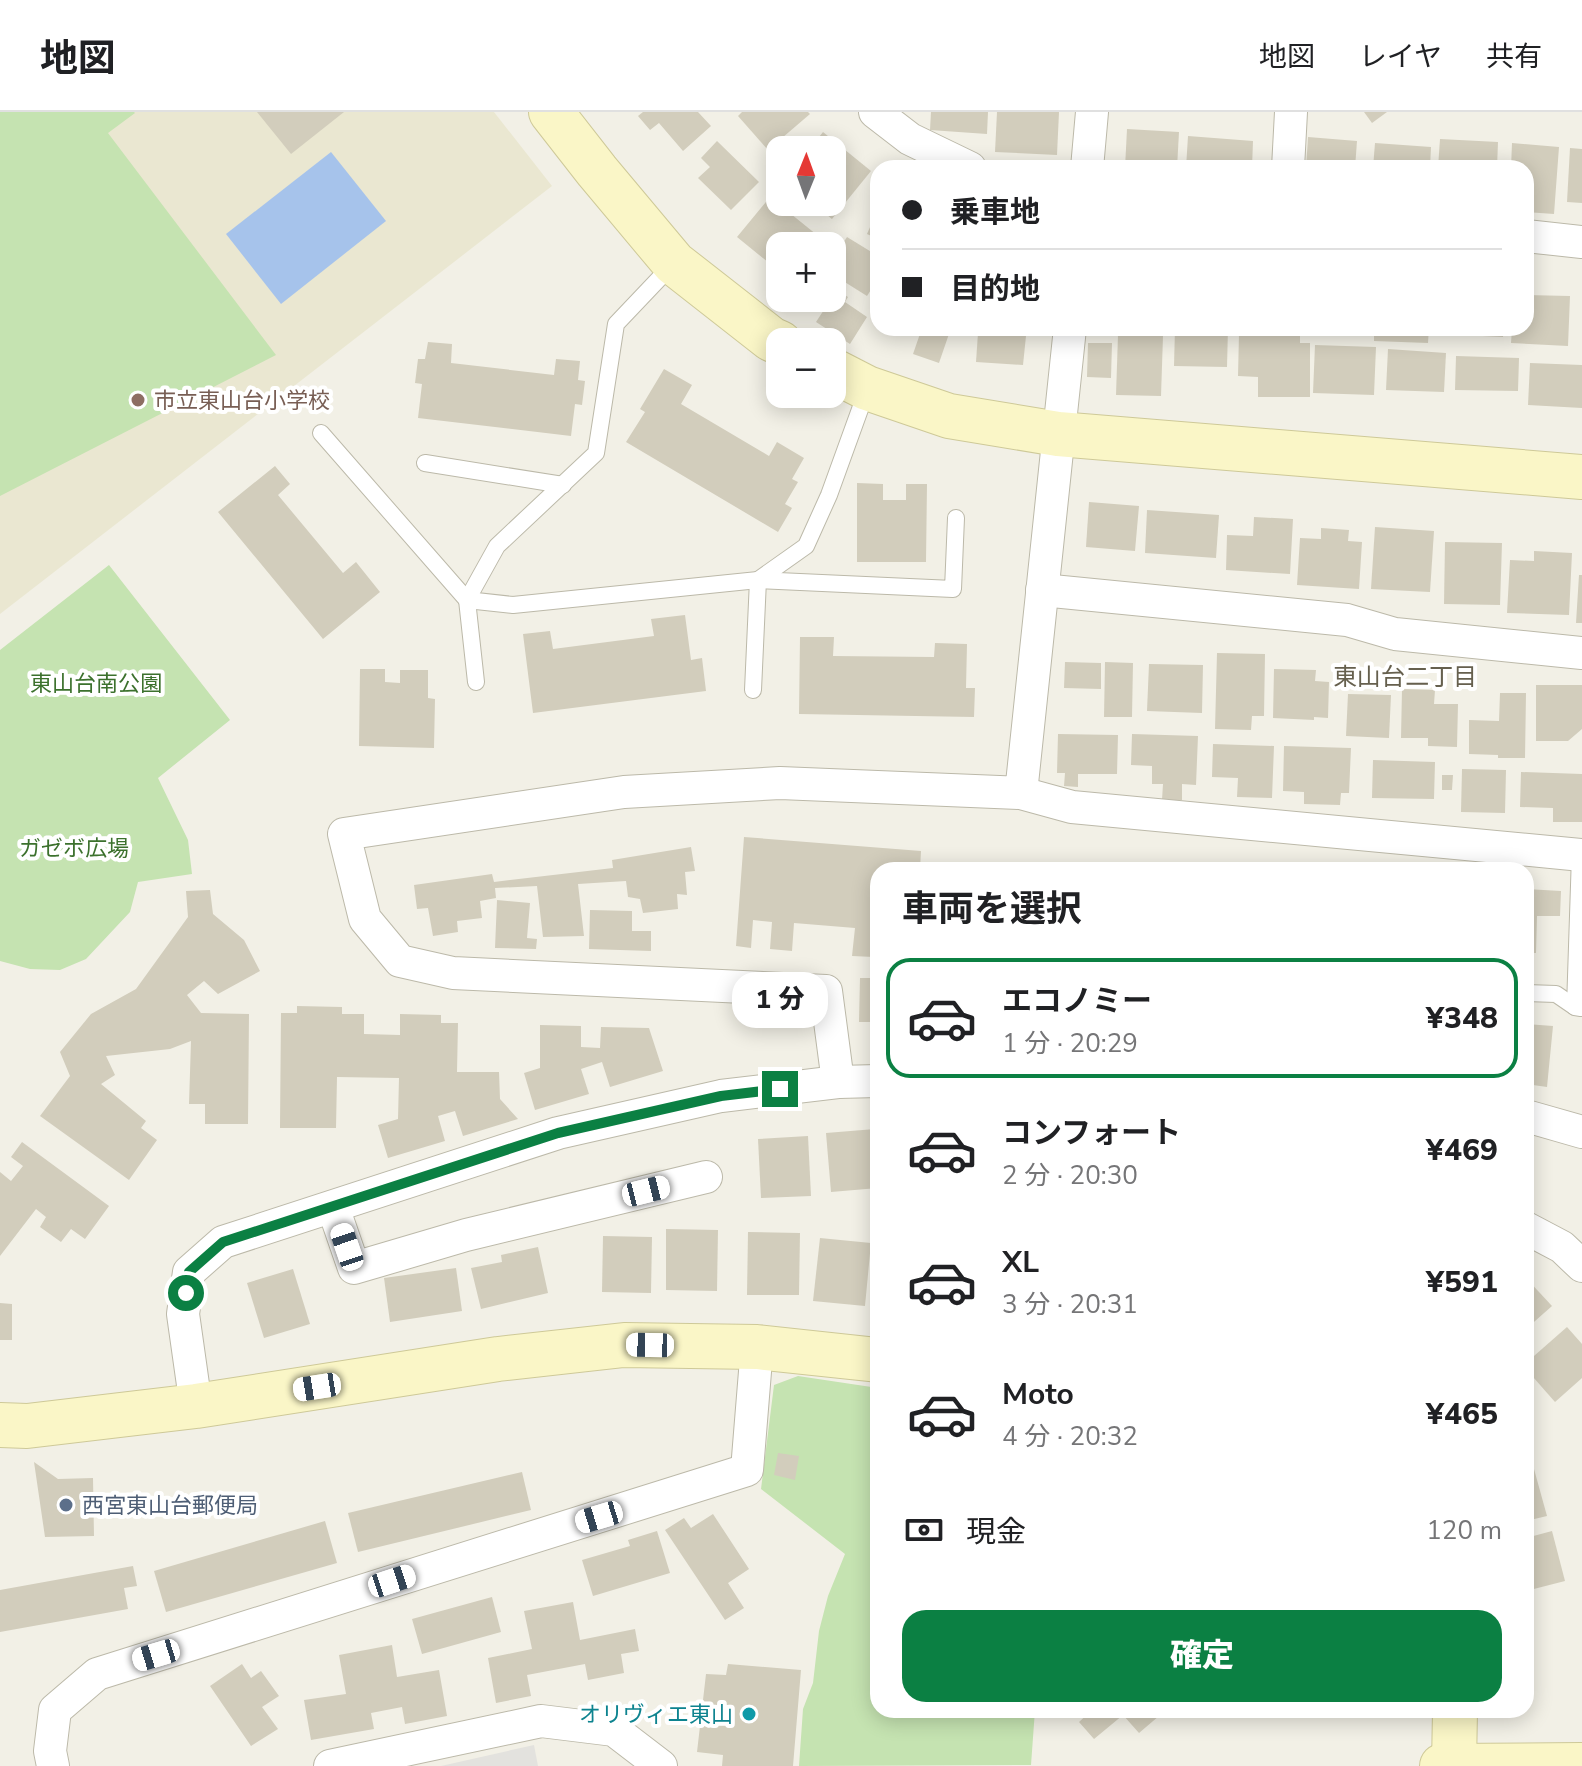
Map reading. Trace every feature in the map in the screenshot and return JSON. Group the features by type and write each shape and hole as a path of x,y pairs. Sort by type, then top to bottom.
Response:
{"street":[{"path":"551,112 674,263 766,335"},
{"path":"875,112 910,139 953,160"},
{"path":"1088,160 1092,112"},
{"path":"1288,160 1291,112"},
{"path":"1534,237 1582,242"},
{"path":"1021,793 1069,336"},
{"path":"850,379 949,416 1058,434 1582,477"},
{"path":"1042,590 1347,620 1395,634 1582,653"},
{"path":"838,1082 826,991 453,973 400,961 365,919 344,834 624,792 780,783 1021,793 1072,807 1581,855"},
{"path":"196,1406 183,1314 189,1272 223,1242 558,1133 721,1096 870,1081"},
{"path":"1534,1118 1582,1132"},
{"path":"333,1207 354,1268 466,1235 706,1177"},
{"path":"1534,1232 1562,1247 1582,1266"},
{"path":"0,1425 27,1426 196,1406 498,1359 624,1345 757,1347 870,1359"},
{"path":"53,1766 50,1751 55,1710 97,1674 747,1470 757,1347"},
{"path":"1454,1766 1455,1718"},
{"path":"330,1766 541,1721 614,1730 661,1766"},
{"path":"1442,1766 1582,1765"}],"lane":[{"path":"467,600 497,546 596,453 616,324 674,263"},
{"path":"758,580 806,546 829,495 850,379"},
{"path":"321,433 467,600 476,682"},
{"path":"425,463 563,485"},
{"path":"467,600 513,605 758,580 953,589 956,518"},
{"path":"753,690 758,580"},
{"path":"1534,993 1556,994 1578,1007 1581,855"}],"shaded area":[{"name":"市立東山台小学校","path":"0,112 494,112 552,186 0,614"},
{"path":"534,1745 538,1766 441,1766"}],"green space":[{"path":"0,112 134,112 108,133 276,355 0,496"},
{"path":"109,565 230,720 158,778 188,840 192,874 138,882 130,912 86,959 60,970 30,969 0,961 0,650"},
{"path":"798,1376 870,1387 870,1718 1034,1718 1031,1765 799,1766 803,1709 813,1683 819,1631 828,1596 845,1554 761,1489 774,1385"}],"water":[{"path":"331,152 386,221 281,304 226,234"}],"building":[{"path":"257,112 344,112 291,154"},
{"path":"643,112 698,112 711,126 683,151 659,123 650,130 638,116"},
{"path":"742,112 810,114 784,136 766,136 766,148 738,116"},
{"path":"931,112 988,112 987,134 930,130"},
{"path":"997,112 1059,112 1057,155 995,152"},
{"path":"1364,112 1387,112 1372,123"},
{"path":"1127,129 1179,132 1177,160 1125,160"},
{"path":"1188,136 1253,141 1252,160 1186,160"},
{"path":"1308,137 1357,141 1356,160 1307,160"},
{"path":"1440,139 1498,142 1497,160 1439,160"},
{"path":"717,141 759,182 731,210 698,178 710,167 701,158"},
{"path":"1375,143 1431,147 1430,160 1374,160"},
{"path":"1512,143 1559,147 1554,214 1534,213 1534,160 1511,160"},
{"path":"1570,148 1582,149 1582,203 1567,202"},
{"path":"846,151 870,172 846,202"},
{"path":"766,202 766,216 794,216 813,232 766,232 766,261 737,237"},
{"path":"847,237 870,251 870,291 867,296 846,283"},
{"path":"1534,295 1570,296 1568,346 1511,343 1511,336 1534,336"},
{"path":"846,303 867,317 850,344 846,341 846,328 825,328 816,322 823,312 846,312"},
{"path":"919,336 948,336 939,363 913,354"},
{"path":"978,336 1026,336 1023,365 976,362"},
{"path":"1118,336 1163,336 1161,396 1116,395"},
{"path":"1175,336 1228,336 1227,367 1174,366"},
{"path":"1239,336 1300,336 1300,343 1310,343 1310,397 1258,397 1258,377 1238,376"},
{"path":"1374,336 1428,336 1428,343 1374,341"},
{"path":"428,342 452,344 451,363 554,375 556,359 580,361 578,380 585,381 582,405 575,404 571,436 418,418 422,384 415,383 418,359 425,359"},
{"path":"1088,343 1112,343 1111,378 1087,377"},
{"path":"1315,345 1376,347 1374,395 1313,393"},
{"path":"1388,349 1446,353 1444,392 1386,390"},
{"path":"1456,356 1519,358 1518,391 1455,390"},
{"path":"1530,363 1582,365 1582,408 1528,405"},
{"path":"664,369 692,385 681,404 769,456 777,442 804,458 792,479 798,482 785,504 792,508 778,532 626,442 645,412 640,409"},
{"path":"275,466 290,484 278,495 343,573 356,562 380,592 323,639 218,512"},
{"path":"857,483 883,484 883,500 906,500 906,484 927,484 926,562 857,562"},
{"path":"1089,502 1139,506 1135,551 1086,547"},
{"path":"1147,510 1219,515 1216,558 1145,553"},
{"path":"1254,517 1293,519 1290,574 1226,570 1227,535 1253,536"},
{"path":"1375,527 1434,531 1430,592 1371,589"},
{"path":"1321,528 1349,530 1348,541 1362,542 1359,589 1297,585 1300,538 1321,539"},
{"path":"1445,542 1502,543 1500,605 1444,604"},
{"path":"1534,551 1572,553 1569,615 1507,613 1510,560 1534,561"},
{"path":"1579,575 1582,575 1582,623 1576,623"},
{"path":"685,615 691,660 702,658 706,691 533,713 523,634 550,631 553,649 654,636 651,619"},
{"path":"800,637 834,637 833,656 934,657 935,643 967,644 966,688 975,688 974,717 799,714"},
{"path":"1217,653 1265,654 1264,716 1252,716 1251,730 1215,729"},
{"path":"1065,662 1101,663 1101,689 1064,688"},
{"path":"1105,662 1133,663 1132,717 1104,717"},
{"path":"1149,664 1203,665 1202,713 1147,711"},
{"path":"360,669 385,669 385,682 400,683 400,670 428,670 428,698 435,699 434,748 359,746"},
{"path":"1274,669 1316,670 1315,681 1329,682 1328,718 1273,718"},
{"path":"1536,685 1582,685 1582,729 1568,741 1536,741"},
{"path":"1402,689 1435,690 1434,704 1458,704 1457,747 1428,746 1428,738 1401,738"},
{"path":"1500,693 1526,693 1525,758 1469,754 1469,720 1499,721"},
{"path":"1348,694 1391,695 1389,738 1346,736"},
{"path":"1058,734 1118,735 1117,774 1078,774 1078,787 1064,786 1065,773 1057,773"},
{"path":"1132,734 1198,736 1196,785 1182,784 1182,800 1162,800 1163,784 1152,784 1152,766 1131,765"},
{"path":"1213,744 1274,746 1272,798 1237,797 1238,778 1212,777"},
{"path":"1284,746 1351,748 1349,793 1341,793 1340,805 1304,804 1304,792 1283,791"},
{"path":"1373,760 1435,762 1434,799 1372,798"},
{"path":"1462,769 1506,770 1505,813 1461,812"},
{"path":"1521,772 1582,774 1582,822 1553,822 1553,808 1520,807"},
{"path":"1442,775 1453,775 1452,790 1442,790"},
{"path":"744,837 921,851 920,862 870,862 870,957 852,956 855,928 794,923 792,951 770,949 772,922 753,920 751,948 736,946"},
{"path":"691,847 695,871 685,872 687,895 677,894 678,909 643,913 640,899 628,897 626,881 578,884 584,936 543,937 537,886 495,888 496,898 480,901 482,918 457,921 458,932 433,936 428,908 417,909 414,885 492,874 494,882 613,868 612,860"},
{"path":"1534,889 1561,891 1560,916 1537,916 1536,953"},
{"path":"210,890 213,914 244,940 260,971 218,994 204,981 187,995 201,1013 249,1014 248,1124 205,1124 205,1104 189,1104 191,1041 170,1049 106,1056 115,1075 101,1084 146,1121 141,1128 157,1140 129,1180 40,1116 70,1076 60,1052 91,1014 136,989 188,917 186,891"},
{"path":"497,900 530,903 527,938 537,939 536,949 495,948"},
{"path":"590,910 632,911 632,931 651,931 651,951 589,949"},
{"path":"860,978 870,978 870,1022 859,1022"},
{"path":"297,1006 342,1007 342,1014 364,1014 364,1034 400,1035 400,1014 441,1015 441,1023 458,1023 457,1072 499,1072 500,1099 518,1119 463,1136 455,1111 438,1116 445,1141 388,1158 378,1125 398,1119 399,1078 337,1077 336,1128 280,1128 281,1013 297,1013"},
{"path":"540,1025 581,1026 581,1047 600,1048 601,1027 649,1028 663,1071 610,1087 602,1062 581,1069 589,1094 535,1110 524,1073 540,1068"},
{"path":"1534,1025 1553,1026 1547,1087 1534,1085"},
{"path":"870,1129 870,1189 831,1192 826,1133"},
{"path":"808,1136 811,1196 761,1198 758,1139"},
{"path":"22,1142 109,1206 85,1239 71,1229 61,1242 40,1227 46,1217 36,1209 0,1256 0,1172 11,1181 23,1166 11,1157"},
{"path":"666,1229 718,1230 717,1291 666,1290"},
{"path":"748,1232 800,1233 799,1295 747,1295"},
{"path":"603,1236 652,1237 651,1293 602,1292"},
{"path":"820,1238 870,1243 865,1306 813,1301"},
{"path":"538,1247 548,1293 481,1309 471,1268 502,1262 501,1255"},
{"path":"456,1268 462,1311 390,1322 384,1278"},
{"path":"293,1269 310,1324 264,1338 247,1283"},
{"path":"1534,1287 1552,1306 1534,1322"},
{"path":"0,1303 12,1304 12,1340 0,1340"},
{"path":"1567,1327 1582,1344 1582,1378 1555,1402 1534,1378 1534,1356"},
{"path":"778,1453 799,1456 795,1480 774,1475"},
{"path":"34,1462 58,1479 93,1478 94,1536 45,1537"},
{"path":"1534,1469 1547,1516 1534,1519"},
{"path":"522,1472 531,1510 358,1552 348,1513"},
{"path":"713,1514 749,1569 728,1583 744,1608 725,1620 665,1530 684,1518 691,1528"},
{"path":"325,1521 337,1563 166,1612 154,1571"},
{"path":"657,1531 670,1573 593,1596 582,1560 630,1546 628,1540"},
{"path":"1552,1531 1565,1581 1534,1589 1534,1536"},
{"path":"133,1566 137,1586 124,1588 128,1609 0,1632 0,1590"},
{"path":"492,1597 501,1632 422,1654 412,1619"},
{"path":"573,1602 580,1640 635,1629 639,1651 621,1654 624,1673 588,1680 585,1664 527,1675 531,1696 496,1703 488,1658 532,1649 524,1611"},
{"path":"392,1645 397,1677 439,1670 447,1716 405,1724 402,1707 371,1713 374,1729 311,1740 304,1700 346,1694 339,1655"},
{"path":"242,1664 251,1678 261,1671 279,1696 262,1707 278,1729 251,1746 210,1686"},
{"name":"オリヴィエ東山","path":"728,1664 801,1670 793,1766 722,1766 723,1755 697,1752 706,1674 726,1675"},
{"path":"1083,1718 1119,1718 1094,1739 1079,1722"},
{"path":"1126,1718 1157,1718 1139,1733"}],"place":[{"name":"市立東山台小学校","path":"138,400"},
{"name":"西宮東山台郵便局","path":"66,1505"},
{"name":"オリヴィエ東山","path":"749,1714"}],"district":[{"name":"東山台二丁目","path":"1405,677"}],"route":[{"path":"186,1293 189,1272 223,1242 558,1133 721,1096 780,1089"}],"park label":[{"name":"東山台南公園","path":"96,683"},
{"name":"ガゼボ広場","path":"74,848"}]}
